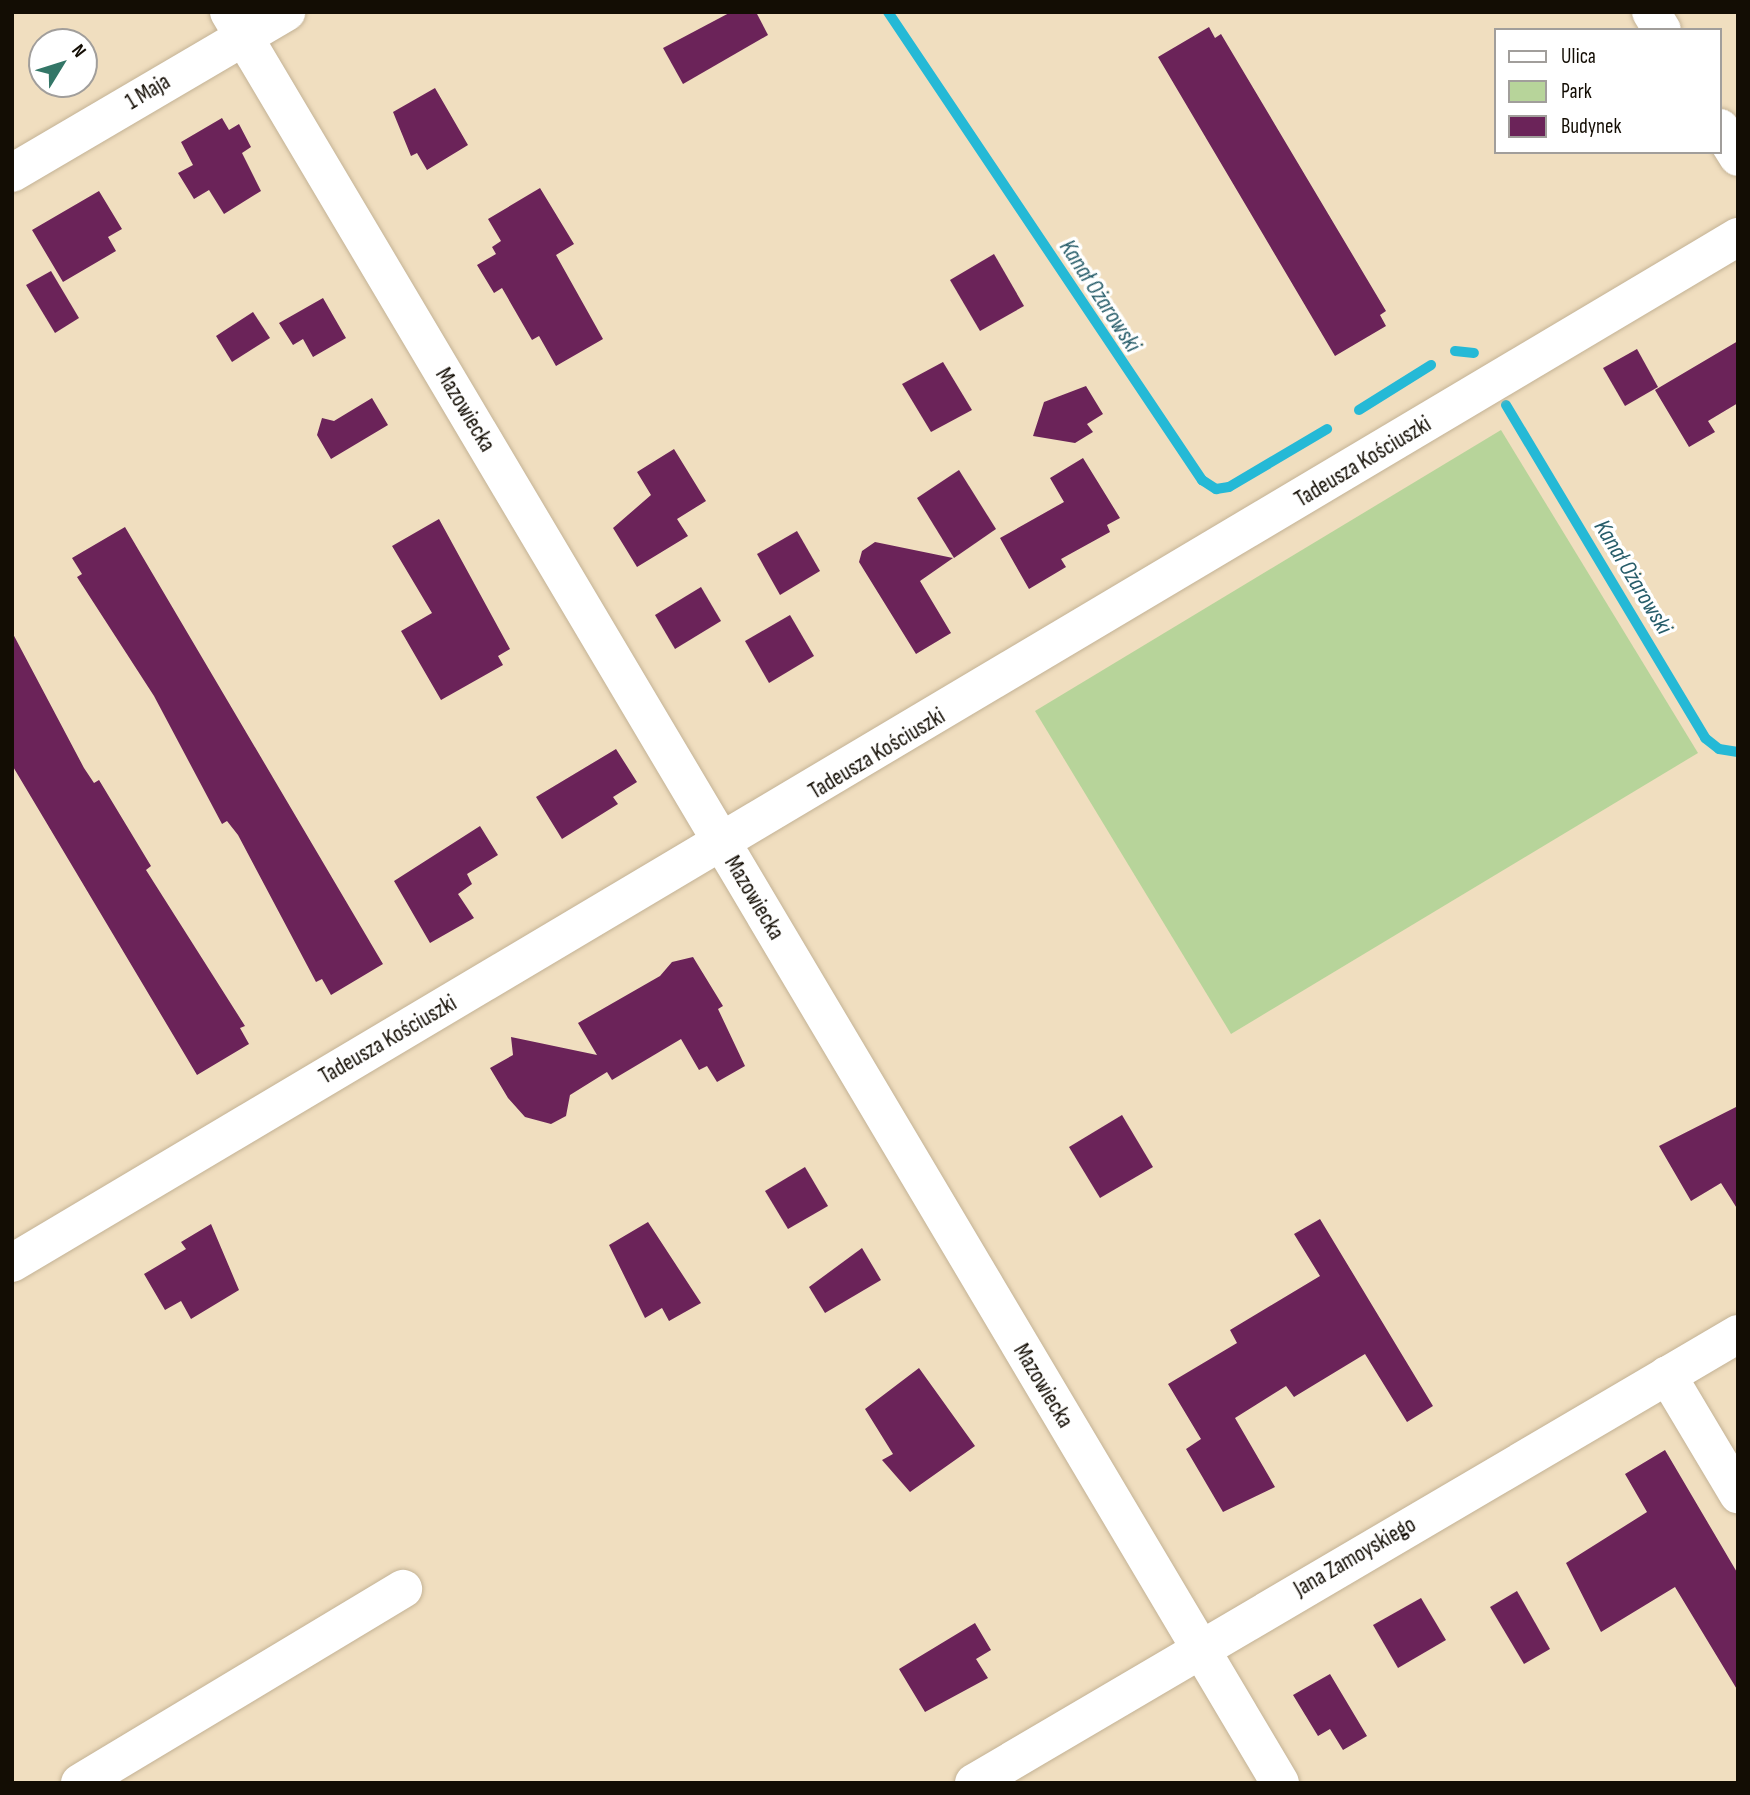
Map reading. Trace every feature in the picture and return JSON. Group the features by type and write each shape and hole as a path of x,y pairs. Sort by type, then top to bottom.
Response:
{"street":[{"name":"1 Maja","path":"12,173 236,25 286,12"},
{"path":"1651,12 1661,28"},
{"name":"Mazowiecka","path":"236,25 1280,1783"},
{"path":"1722,131 1738,157"},
{"name":"Tadeusza Kościuszki","path":"12,1263 723,846 1738,237"},
{"name":"Jana Zamoyskiego","path":"974,1783 1738,1334"},
{"path":"1667,1375 1738,1494"},
{"path":"80,1783 403,1588"}],"green space":[{"path":"1501,430 1698,753 1231,1034 1035,711"}],"building":[{"path":"731,12 756,12 768,35 683,84 663,48"},
{"path":"1209,27 1215,38 1221,34 1386,311 1380,315 1386,326 1335,356 1158,57"},
{"path":"435,88 468,145 427,170 417,153 411,156 393,112"},
{"path":"222,118 229,130 239,124 251,147 242,153 261,191 224,214 209,190 194,199 178,173 193,165 181,142"},
{"path":"540,188 574,244 556,255 603,339 556,366 539,336 532,340 502,288 494,293 477,265 496,254 492,247 501,241 488,219"},
{"path":"99,191 122,229 108,237 116,251 63,282 32,230"},
{"path":"994,254 1024,306 980,331 950,280"},
{"path":"51,271 79,318 55,333 26,285"},
{"path":"323,298 346,338 313,357 303,339 293,345 279,323"},
{"path":"253,312 270,338 232,362 216,336"},
{"path":"1738,341 1738,403 1708,421 1715,432 1689,447 1655,390"},
{"path":"1637,349 1658,387 1625,406 1603,368"},
{"path":"943,362 972,410 931,432 902,384"},
{"path":"1086,386 1103,414 1087,424 1093,432 1075,443 1033,436 1044,402"},
{"path":"372,398 388,425 331,459 317,435 322,418 334,421"},
{"path":"674,449 706,501 677,519 688,536 637,567 613,528 651,495 637,472"},
{"path":"1083,458 1120,518 1107,525 1110,532 1061,559 1066,567 1029,589 1000,538 1064,502 1050,478"},
{"path":"959,470 996,529 954,558 917,498"},
{"path":"439,519 510,649 498,656 503,665 441,700 401,631 432,613 392,546"},
{"path":"125,527 383,964 331,995 322,979 316,982 238,835 227,821 222,824 154,696 77,577 82,574 72,558"},
{"path":"797,531 820,571 780,595 757,554"},
{"path":"875,542 953,558 920,581 951,633 916,654 859,562 862,551"},
{"path":"701,587 721,621 675,649 655,615"},
{"path":"790,615 814,656 769,683 745,641"},
{"path":"12,632 84,768 94,783 99,780 151,866 146,870 245,1026 240,1028 249,1044 197,1075 12,765"},
{"path":"616,749 637,782 613,797 618,804 562,839 536,797"},
{"path":"480,826 498,855 467,874 472,884 458,894 474,918 430,943 394,881"},
{"path":"693,957 723,1006 718,1009 745,1066 717,1082 707,1066 699,1070 681,1039 612,1080 607,1072 570,1095 566,1116 551,1124 525,1117 508,1098 490,1068 513,1055 511,1037 597,1055 578,1023 660,976 672,962"},
{"path":"1738,1106 1738,1210 1721,1183 1691,1201 1659,1146"},
{"path":"1122,1115 1153,1167 1100,1198 1069,1147"},
{"path":"805,1167 828,1206 788,1229 765,1191"},
{"path":"1320,1219 1433,1406 1407,1422 1365,1354 1294,1397 1286,1386 1235,1418 1275,1487 1223,1512 1186,1449 1201,1439 1168,1384 1237,1343 1230,1330 1320,1276 1294,1234"},
{"path":"648,1222 701,1303 669,1321 662,1308 645,1318 609,1245"},
{"path":"211,1224 239,1290 191,1319 181,1301 165,1310 144,1274 186,1249 181,1242"},
{"path":"862,1248 881,1280 825,1313 809,1287"},
{"path":"919,1368 975,1446 910,1492 882,1460 893,1454 865,1409"},
{"path":"1665,1450 1738,1574 1738,1691 1675,1587 1601,1632 1566,1563 1647,1512 1625,1474"},
{"path":"1517,1591 1550,1649 1524,1664 1490,1607"},
{"path":"1421,1598 1446,1640 1398,1668 1373,1625"},
{"path":"975,1623 991,1650 976,1659 988,1678 925,1712 899,1669"},
{"path":"1330,1674 1367,1736 1343,1750 1330,1729 1318,1736 1293,1695"}],"waterway":[{"name":"Kanał Ożarowski","path":"888,12 1202,480 1216,489 1229,487 1327,429"},
{"name":"Kanał Ożarowski","path":"1455,351 1474,353"},
{"name":"Kanał Ożarowski","path":"1359,410 1431,365"},
{"name":"Kanał Ożarowski","path":"1506,405 1705,738 1719,749 1738,752"}]}
